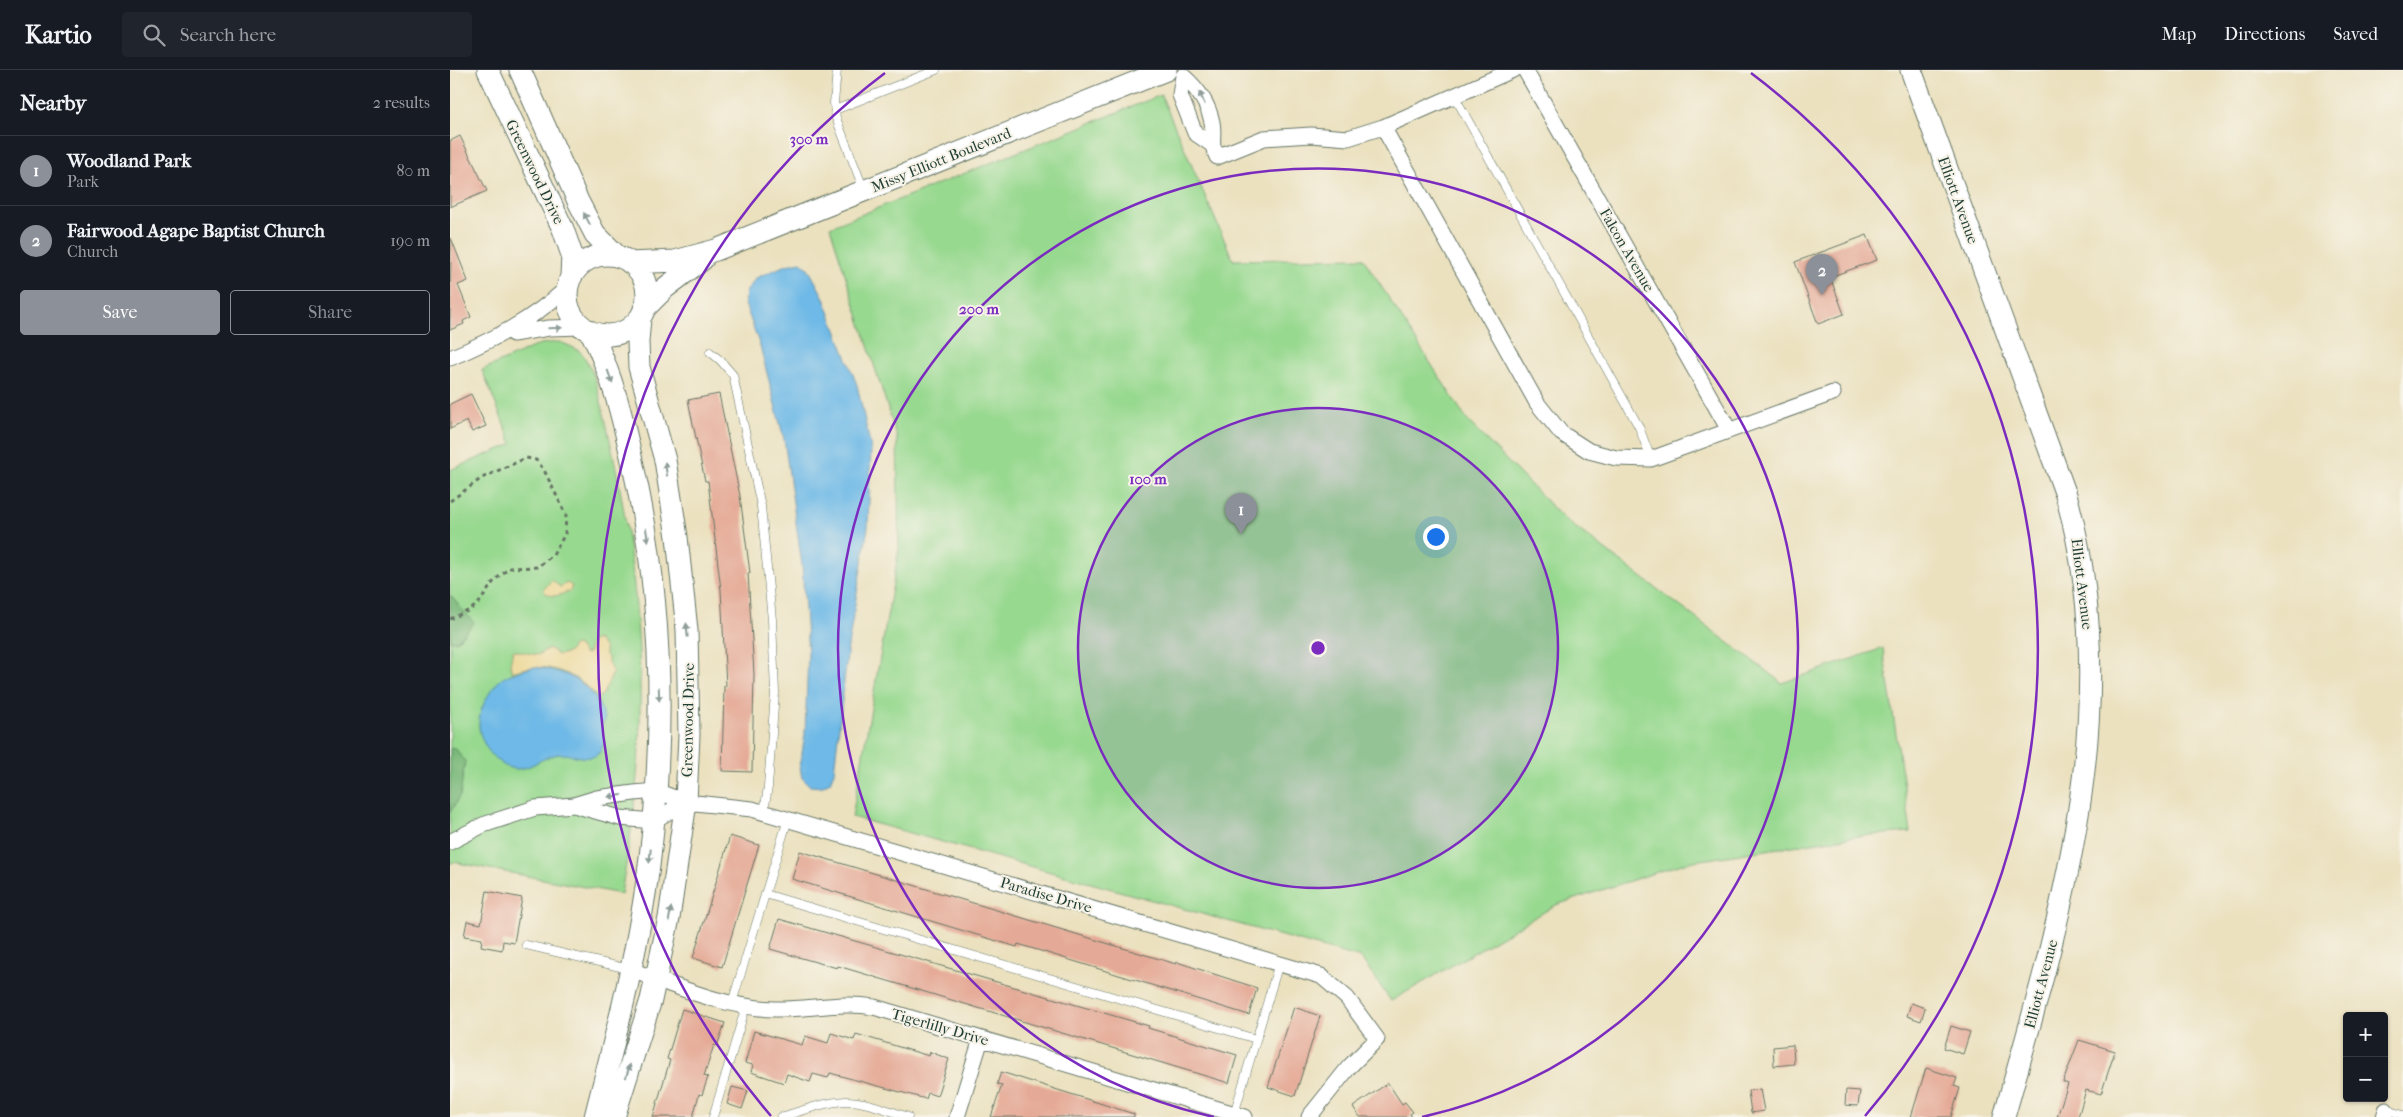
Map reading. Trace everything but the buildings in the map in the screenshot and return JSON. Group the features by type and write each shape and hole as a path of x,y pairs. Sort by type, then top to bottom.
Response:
{"street":[{"name":"Greenwood Drive","path":"488,70 564,229 572,256 569,282"},
{"name":"Greenwood Drive","path":"520,70 578,201 595,234 624,260"},
{"path":"1177,72 1200,90 1212,123 1214,151 1264,138 1311,135 1348,138 1383,128 1513,70"},
{"name":"Falcon Avenue","path":"1524,70 1729,430"},
{"name":"Elliott Avenue","path":"1911,70 2066,495 2081,555 2086,590 2091,674 2084,779 2070,865 2059,916 2004,1117"},
{"name":"Missy Elliott Boulevard","path":"624,260 675,261 716,250 864,191 1177,72"},
{"path":"1383,128 1537,403 1561,432 1589,451 1616,458 1651,459 1832,393"},
{"name":"Missy Elliott Boulevard","path":"642,313 688,268 716,250"},
{"path":"450,358 495,339 525,322 569,282 579,266 591,258 604,255 624,260 641,274 646,288 642,313 630,328 618,334 604,336 587,330 529,330 495,339"},
{"path":"569,282 566,300 570,312 587,330"},
{"name":"Greenwood Drive","path":"614,1117 656,979 672,899 686,802 689,735 687,630 677,537 665,460 639,367 638,342 642,313"},
{"name":"Greenwood Drive","path":"587,330 603,356 625,427 641,500 650,557 659,702 656,791 648,867 631,970 595,1117"},
{"path":"450,842 506,816 535,808 574,805 597,798 656,791"},
{"name":"Paradise Drive","path":"656,791 686,802 764,812 1321,976 1346,998 1377,1039 1349,1068 1309,1117"},
{"path":"574,805 620,818 653,821 686,802"},
{"name":"Tigerlilly Drive","path":"631,970 739,1004 794,1009 853,1004 874,1007 1205,1108 1239,1115"},
{"path":"957,1117 981,1039"}],"lane":[{"path":"838,70 835,110 864,191"},
{"path":"835,110 936,70"},
{"path":"1455,97 1639,427 1651,459"},
{"path":"710,352 733,375 761,506 772,620 775,693 764,812"},
{"path":"714,1117 765,894 788,819"},
{"path":"765,894 1256,1039"},
{"path":"526,946 631,970"},
{"path":"1239,1115 1256,1039 1279,963"},
{"path":"781,1117 847,1101 870,1104 908,1117"},
{"path":"2385,1114 2403,1115"}],"path":[{"path":"450,502 482,478 526,458 536,460 544,470 566,515 565,534 553,555 537,567 509,568 494,581 479,603 470,610 450,619"}],"green space":[{"path":"1161,95 1233,260 1363,258 1467,420 1563,518 1782,683 1883,648 1911,832 1858,836 1688,862 1556,905 1391,1001 1361,958 852,817 899,549 897,437 830,227"},
{"path":"560,342 573,347 581,353 595,379 621,496 632,571 639,646 640,721 634,808 621,894 453,862 450,864 450,470 512,444 482,370 540,344"},
{"path":"450,595 474,623 457,641 450,641"},
{"path":"455,748 465,761 460,796 450,813 450,749"}],"sand":[{"path":"552,580 560,587 567,583 572,586 570,591 556,596 549,595 543,590"},
{"path":"597,639 605,648 605,654 608,657 613,673 603,694 598,698 580,681 559,671 536,667 512,672 510,665 513,650 538,655 549,648 558,655 568,653 574,645 579,646 584,654 588,653 592,641"}],"water":[{"path":"801,262 808,268 823,296 857,385 871,448 868,527 848,646 834,772 830,782 821,787 810,786 802,778 800,767 805,734 808,654 802,565 784,439 760,346 745,304 746,292 756,278 786,265"},
{"path":"533,667 569,676 588,689 595,698 601,708 605,721 602,723 603,745 596,756 584,757 560,754 528,767 517,769 503,765 486,748 480,733 479,720 487,697 501,679"}],"place":[{"name":"Fairwood Agape Baptist Church","path":"1822,295"},
{"name":"Woodland Park","path":"1241,534"}]}
